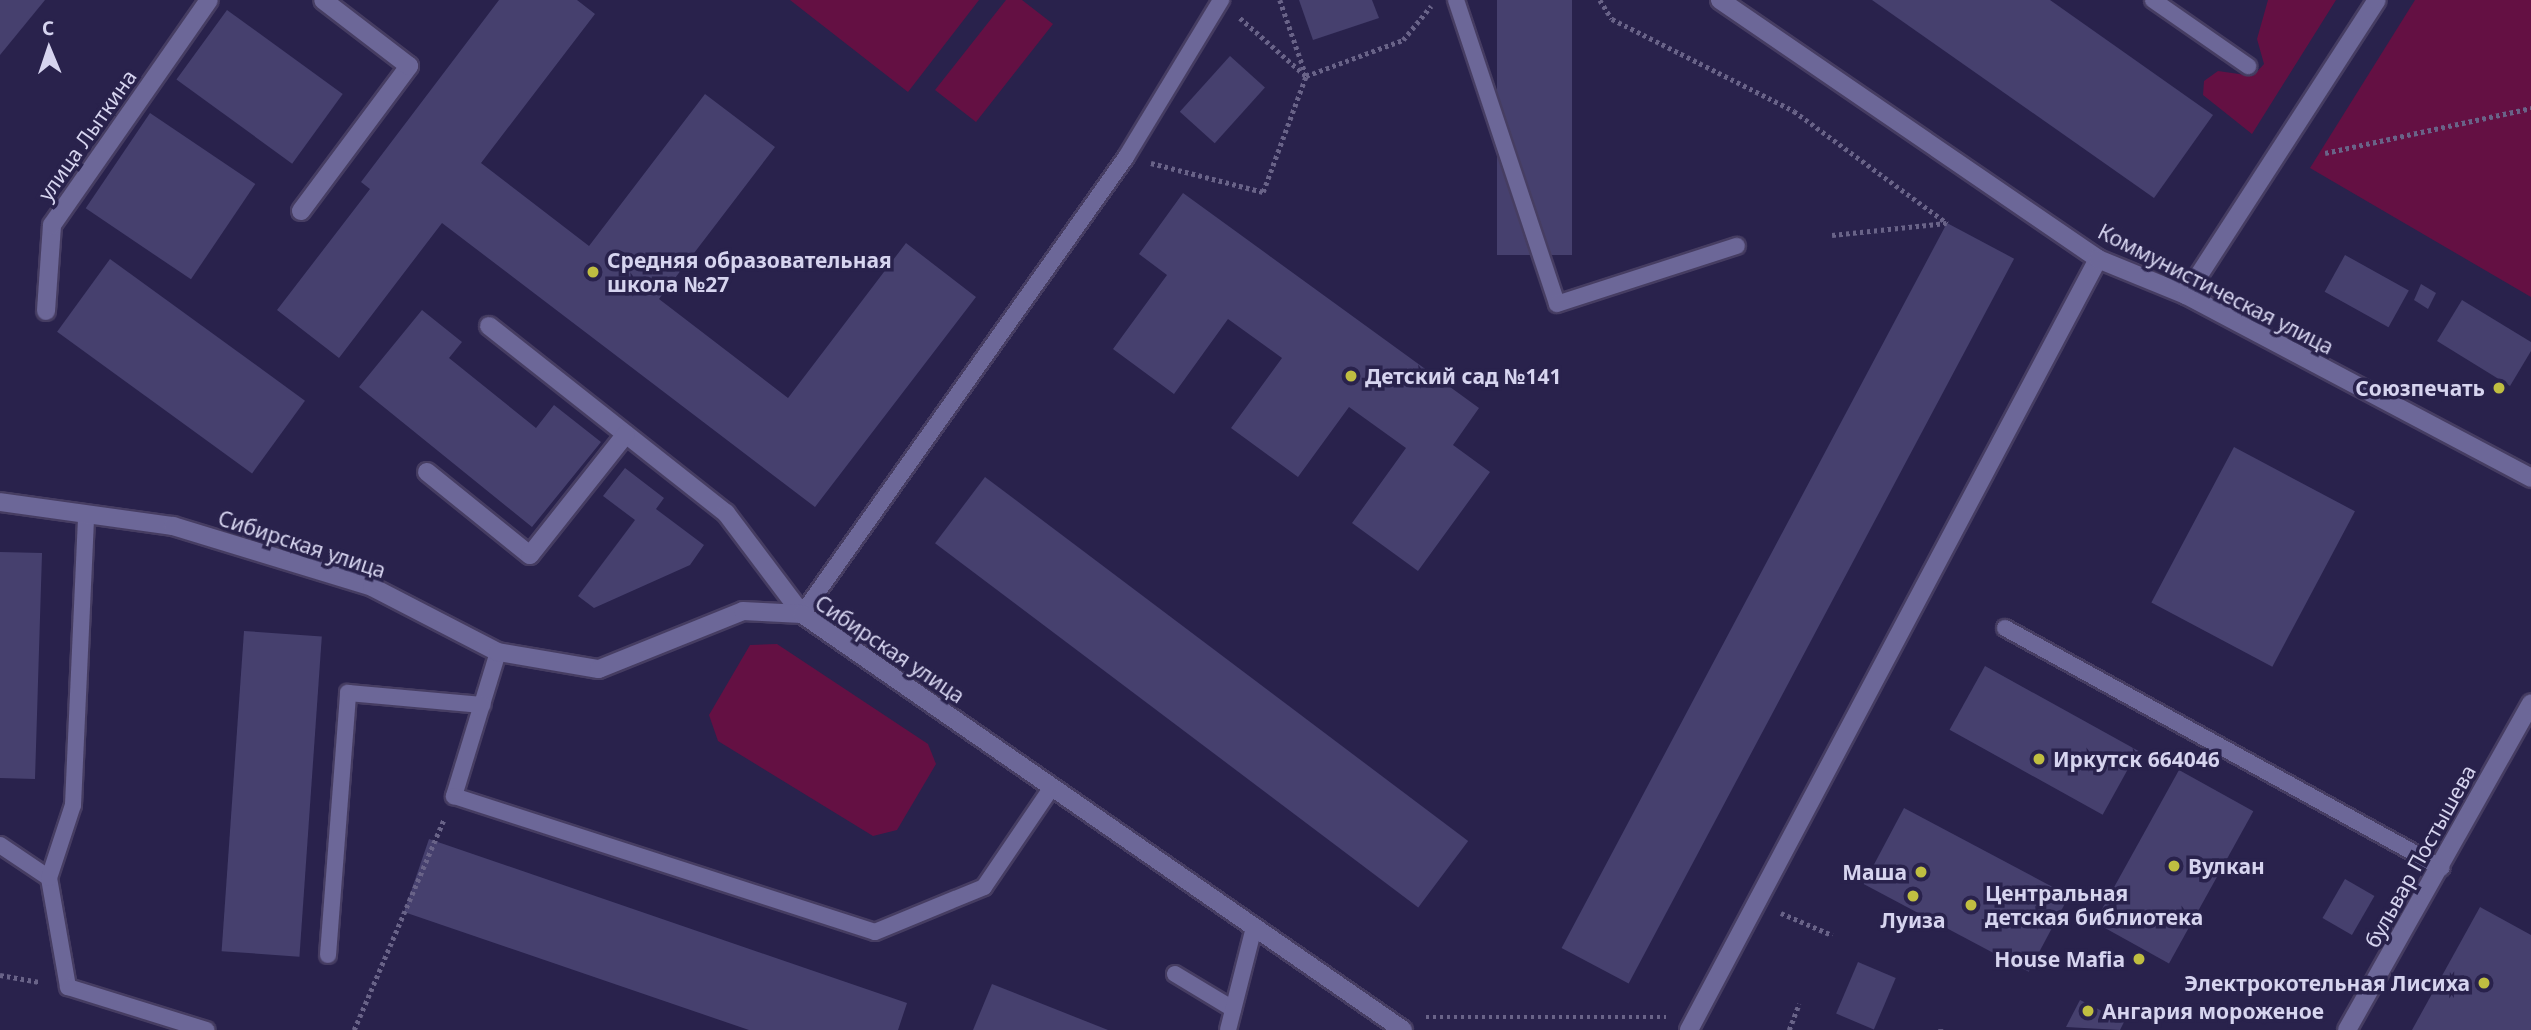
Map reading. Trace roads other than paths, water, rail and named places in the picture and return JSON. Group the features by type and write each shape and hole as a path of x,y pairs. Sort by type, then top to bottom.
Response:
{"street":[{"name":"улица Лыткина","path":"46,311 51,225 209,0"},
{"path":"301,211 409,66 323,0"},
{"name":"Коммунистическая улица","path":"1720,0 2098,259 2186,295 2531,478"},
{"path":"2186,295 2377,0"},
{"path":"1693,1024 2098,259"},
{"path":"489,326 726,513 802,614"},
{"path":"427,472 530,555 626,435"},
{"name":"Сибирская улица","path":"0,502 173,526 372,587 498,652 599,669 743,611 802,614 1403,1030"},
{"name":"бульвар Постышева","path":"2347,1030 2441,869 2531,703"}],"lane":[{"path":"802,614 1126,157 1221,0"},
{"path":"1456,0 1556,304 1737,246"},
{"path":"2153,0 2248,66"},
{"path":"86,514 72,805 49,878 68,987 206,1030"},
{"path":"2005,628 2441,869"},
{"path":"498,652 454,796 875,932 984,887 1052,787"},
{"path":"328,955 348,693 482,705"},
{"path":"0,845 49,878"},
{"path":"1228,1030 1254,927"},
{"path":"1175,974 1233,1009"}],"place":[{"name":"Средняя образовательная школа №27","path":"593,272"},
{"name":"Детский сад №141","path":"1351,376"},
{"name":"Союзпечать","path":"2499,388"},
{"name":"Иркутск 664046","path":"2039,759"},
{"name":"Вулкан","path":"2174,866"},
{"name":"Маша","path":"1921,872"},
{"name":"Луиза","path":"1913,896"},
{"name":"Центральная детская библиотека","path":"1971,905"},
{"name":"House Mafia","path":"2139,959"},
{"name":"Электрокотельная Лисиха","path":"2484,983"},
{"name":"Ангария мороженое","path":"2088,1011"}]}
